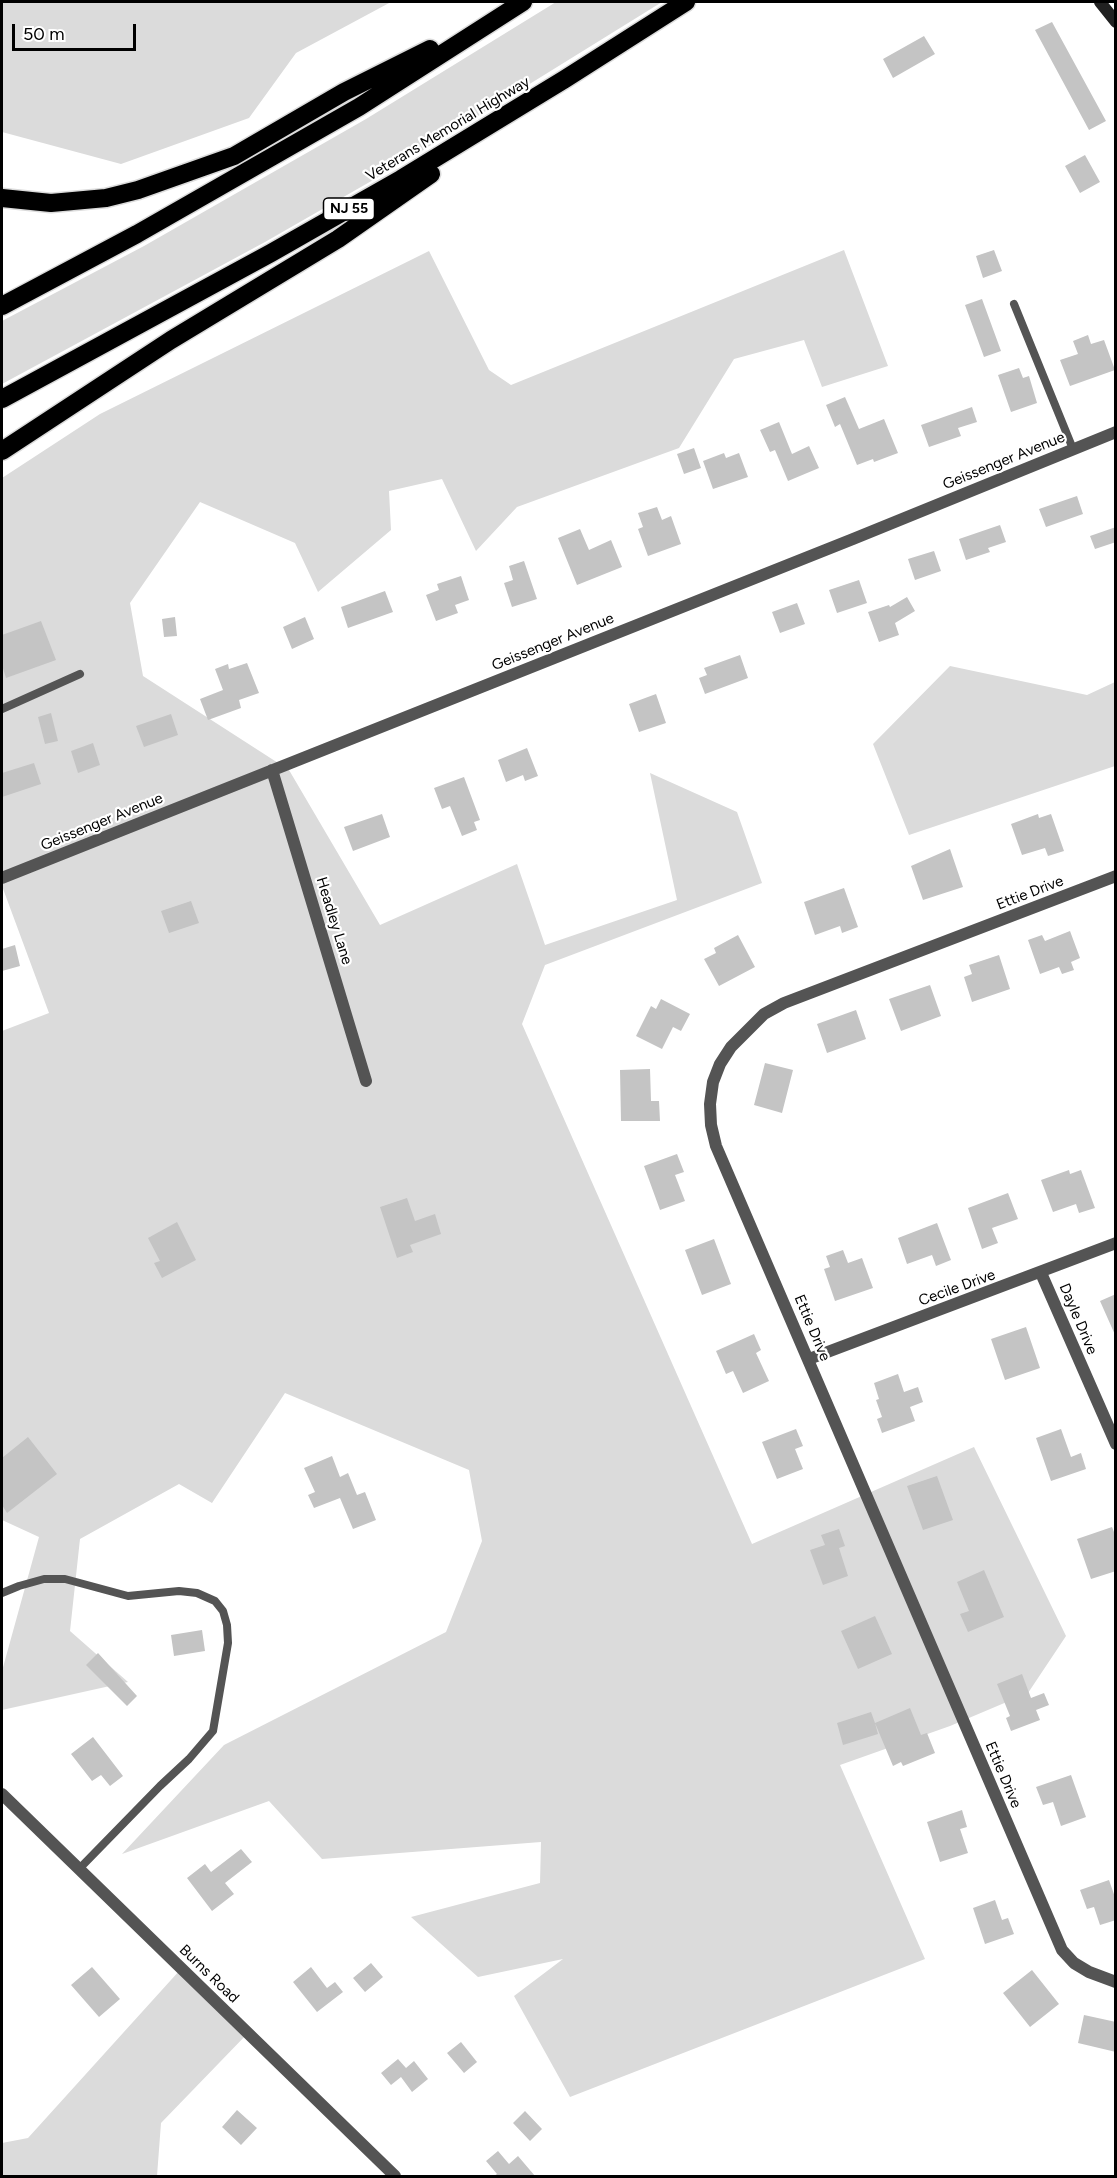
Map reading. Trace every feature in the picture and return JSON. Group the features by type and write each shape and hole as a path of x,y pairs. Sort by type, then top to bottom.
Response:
{"highway":[{"name":"Veterans Memorial Highway","path":"2,399 281,248 401,179 686,2"},
{"path":"2,198 51,203 106,198 138,190 234,156 344,92 519,4"},
{"path":"2,306 138,234 359,107 519,4"},
{"path":"2,451 171,340 338,239 565,79"}],"street":[{"path":"1100,2 1115,20"},
{"name":"Geissenger Avenue","path":"2,878 862,536 1116,432"},
{"name":"Headley Lane","path":"272,770 366,1081"},
{"name":"Ettie Drive","path":"1116,876 784,1003 764,1014 731,1047 720,1064 713,1082 710,1104 716,1146 1062,1950 1074,1963 1089,1972 1116,1982"},
{"name":"Cecile Drive","path":"809,1359 1116,1243"},
{"name":"Dayle Drive","path":"1041,1273 1116,1444"},
{"name":"Burns Road","path":"2,1794 388,2175"}],"lane":[{"path":"1014,304 1073,449"},
{"path":"2,709 80,675"},
{"path":"2,1593 44,1580 65,1579 128,1596 179,1591 197,1593 215,1601 223,1611 227,1625 228,1643 213,1731 189,1759 79,1869"}],"shaded area":[{"path":"2,2 391,2 296,53 249,118 121,164 2,132"},
{"path":"556,2 662,2 394,168 265,242 2,384 2,321 144,246 366,119"},
{"path":"844,250 888,366 822,387 804,340 734,359 679,448 517,507 476,551 442,479 389,491 391,530 318,592 295,543 200,502 130,603 143,676 289,770 380,925 517,864 545,945 677,900 650,773 737,812 762,883 545,965 522,1024 752,1544 974,1447 1066,1636 1028,1693 950,1726 840,1765 925,1959 570,2097 514,1996 563,1959 478,1977 411,1917 540,1883 541,1842 322,1859 269,1801 122,1854 224,1745 446,1632 482,1541 469,1470 285,1393 212,1503 179,1484 80,1539 70,1631 128,1682 2,1710 2,1671 39,1537 2,1520 2,1031 49,1013 2,886 2,478 100,414 429,251 489,370 511,385"},
{"path":"950,666 1087,695 1115,682 1115,766 909,835 873,744"},
{"path":"180,1970 249,2032 161,2123 157,2176 2,2176 2,2143 28,2138"}],"building":[{"path":"1052,22 1106,121 1089,130 1035,30"},
{"path":"924,36 935,54 893,78 883,59"},
{"path":"1085,155 1100,182 1080,193 1065,166"},
{"path":"994,250 1002,271 983,278 976,256"},
{"path":"982,299 1001,351 984,357 965,305"},
{"path":"1088,335 1091,344 1104,340 1115,370 1070,386 1060,360 1078,354 1073,341"},
{"path":"1019,368 1023,378 1029,376 1037,403 1011,412 998,375"},
{"path":"845,397 859,429 884,419 898,453 874,462 873,459 857,465 840,424 835,427 826,405"},
{"path":"972,407 977,422 958,428 961,436 929,447 921,425"},
{"path":"779,422 792,454 809,446 819,468 788,481 775,450 770,452 760,430"},
{"path":"694,448 701,468 684,474 677,454"},
{"path":"724,453 726,458 739,453 748,477 713,489 703,461"},
{"path":"1077,496 1083,514 1046,527 1039,509"},
{"path":"657,507 662,520 671,516 681,544 648,556 638,529 643,527 638,513"},
{"path":"1000,525 1006,542 988,548 990,552 966,560 959,539"},
{"path":"1116,527 1116,542 1095,549 1090,536"},
{"path":"580,529 589,550 611,540 622,567 577,585 558,538"},
{"path":"934,551 941,571 915,580 908,559"},
{"path":"524,561 537,599 512,607 504,583 513,580 509,566"},
{"path":"461,576 469,600 455,605 458,613 436,621 426,595 439,590 437,584"},
{"path":"859,580 867,603 837,613 829,590"},
{"path":"385,591 393,612 348,628 341,607"},
{"path":"907,597 915,611 895,623 899,635 879,642 868,612 889,605 890,607"},
{"path":"797,603 805,624 780,633 772,612"},
{"path":"175,617 177,636 164,637 162,619"},
{"path":"305,617 314,639 292,649 283,627"},
{"path":"41,621 56,660 6,678 2,665 2,635"},
{"path":"740,655 748,678 705,694 699,678 707,675 704,668"},
{"path":"247,663 259,693 239,700 241,708 208,720 200,699 223,690 215,669 228,664 229,669"},
{"path":"656,694 666,723 639,732 629,704"},
{"path":"51,713 58,741 45,744 38,717"},
{"path":"171,714 178,735 144,747 136,726"},
{"path":"93,743 100,765 78,773 71,751"},
{"path":"527,748 538,776 525,781 523,775 506,782 498,760"},
{"path":"34,763 41,784 2,797 2,773"},
{"path":"464,777 480,820 474,822 477,830 462,836 450,806 442,809 434,788"},
{"path":"382,814 390,837 353,851 344,827"},
{"path":"1038,814 1039,818 1051,814 1064,851 1048,856 1045,848 1022,855 1011,824"},
{"path":"950,849 963,887 923,900 911,866"},
{"path":"844,888 858,927 842,933 840,926 815,935 804,902"},
{"path":"191,901 199,923 169,933 161,911"},
{"path":"1070,931 1080,958 1071,962 1074,970 1062,974 1059,967 1040,974 1028,940 1042,935 1045,941"},
{"path":"738,935 755,967 719,986 704,959 716,953 714,948"},
{"path":"15,945 20,966 2,971 2,949"},
{"path":"999,955 1010,989 972,1002 964,977 972,974 969,965"},
{"path":"930,985 941,1016 901,1031 889,999"},
{"path":"661,999 690,1014 681,1031 673,1027 662,1049 636,1036 651,1006 656,1009"},
{"path":"856,1010 866,1039 827,1053 817,1024"},
{"path":"765,1063 793,1070 782,1113 754,1105"},
{"path":"650,1069 651,1101 659,1101 660,1121 621,1121 620,1070"},
{"path":"677,1154 684,1172 675,1175 685,1201 660,1210 644,1166"},
{"path":"1069,1170 1070,1174 1081,1170 1095,1208 1079,1213 1076,1204 1053,1212 1041,1180"},
{"path":"1008,1193 1018,1219 992,1228 998,1243 982,1249 968,1208"},
{"path":"407,1198 415,1221 435,1214 441,1234 410,1245 413,1252 397,1258 380,1207"},
{"path":"177,1222 196,1260 162,1278 154,1263 160,1261 148,1238"},
{"path":"937,1223 951,1260 936,1266 932,1255 907,1264 898,1238"},
{"path":"714,1239 731,1284 702,1295 685,1250"},
{"path":"843,1250 848,1263 862,1258 873,1288 835,1301 824,1269 830,1267 826,1256"},
{"path":"1116,1294 1116,1337 1100,1301"},
{"path":"1026,1327 1040,1368 1005,1380 991,1339"},
{"path":"754,1334 761,1350 756,1353 769,1381 743,1393 733,1371 726,1374 716,1351"},
{"path":"898,1374 904,1392 918,1387 923,1402 910,1407 915,1421 882,1433 877,1419 882,1417 876,1400 879,1399 874,1383"},
{"path":"796,1429 803,1446 795,1449 803,1469 777,1479 762,1442"},
{"path":"1061,1429 1071,1457 1081,1453 1086,1469 1051,1481 1036,1438"},
{"path":"28,1437 57,1474 7,1513 2,1505 2,1458"},
{"path":"332,1456 340,1477 348,1473 357,1495 365,1492 376,1520 353,1529 340,1498 314,1508 308,1495 315,1492 304,1468"},
{"path":"937,1476 953,1520 923,1530 907,1486"},
{"path":"1112,1527 1116,1537 1116,1571 1091,1579 1077,1539"},
{"path":"839,1529 845,1546 839,1548 848,1576 823,1585 810,1550 825,1545 821,1535"},
{"path":"984,1570 1004,1617 968,1632 960,1614 969,1611 957,1582"},
{"path":"875,1616 892,1654 858,1669 841,1631"},
{"path":"202,1630 205,1651 174,1656 171,1635"},
{"path":"98,1653 137,1696 127,1706 86,1665"},
{"path":"1022,1674 1031,1698 1044,1693 1049,1705 1036,1710 1040,1720 1011,1731 1006,1718 1010,1716 997,1684"},
{"path":"910,1708 921,1735 927,1733 935,1753 903,1766 901,1762 893,1766 875,1723"},
{"path":"871,1712 878,1734 843,1745 837,1723"},
{"path":"93,1737 123,1776 110,1786 101,1775 92,1781 71,1754"},
{"path":"1071,1775 1086,1817 1061,1826 1053,1802 1043,1805 1036,1787"},
{"path":"962,1810 967,1827 960,1829 968,1853 940,1862 927,1822"},
{"path":"241,1849 252,1862 225,1883 234,1894 212,1911 187,1878 205,1864 211,1872"},
{"path":"1109,1880 1116,1900 1116,1920 1100,1925 1094,1907 1087,1909 1080,1890"},
{"path":"995,1900 1002,1920 1008,1918 1014,1934 985,1944 973,1908"},
{"path":"371,1963 383,1977 365,1992 353,1978"},
{"path":"92,1967 120,1999 99,2017 71,1985"},
{"path":"311,1967 327,1988 335,1982 343,1992 317,2012 293,1982"},
{"path":"1032,1970 1059,2004 1030,2027 1003,1993"},
{"path":"1084,2015 1116,2022 1116,2052 1078,2043"},
{"path":"461,2042 477,2062 464,2073 447,2053"},
{"path":"398,2059 406,2068 414,2061 428,2079 412,2092 401,2077 391,2085 381,2073"},
{"path":"237,2110 257,2128 241,2145 222,2127"},
{"path":"525,2111 542,2129 530,2141 513,2123"},
{"path":"498,2151 509,2164 518,2156 535,2176 494,2176 497,2174 486,2161"}]}
